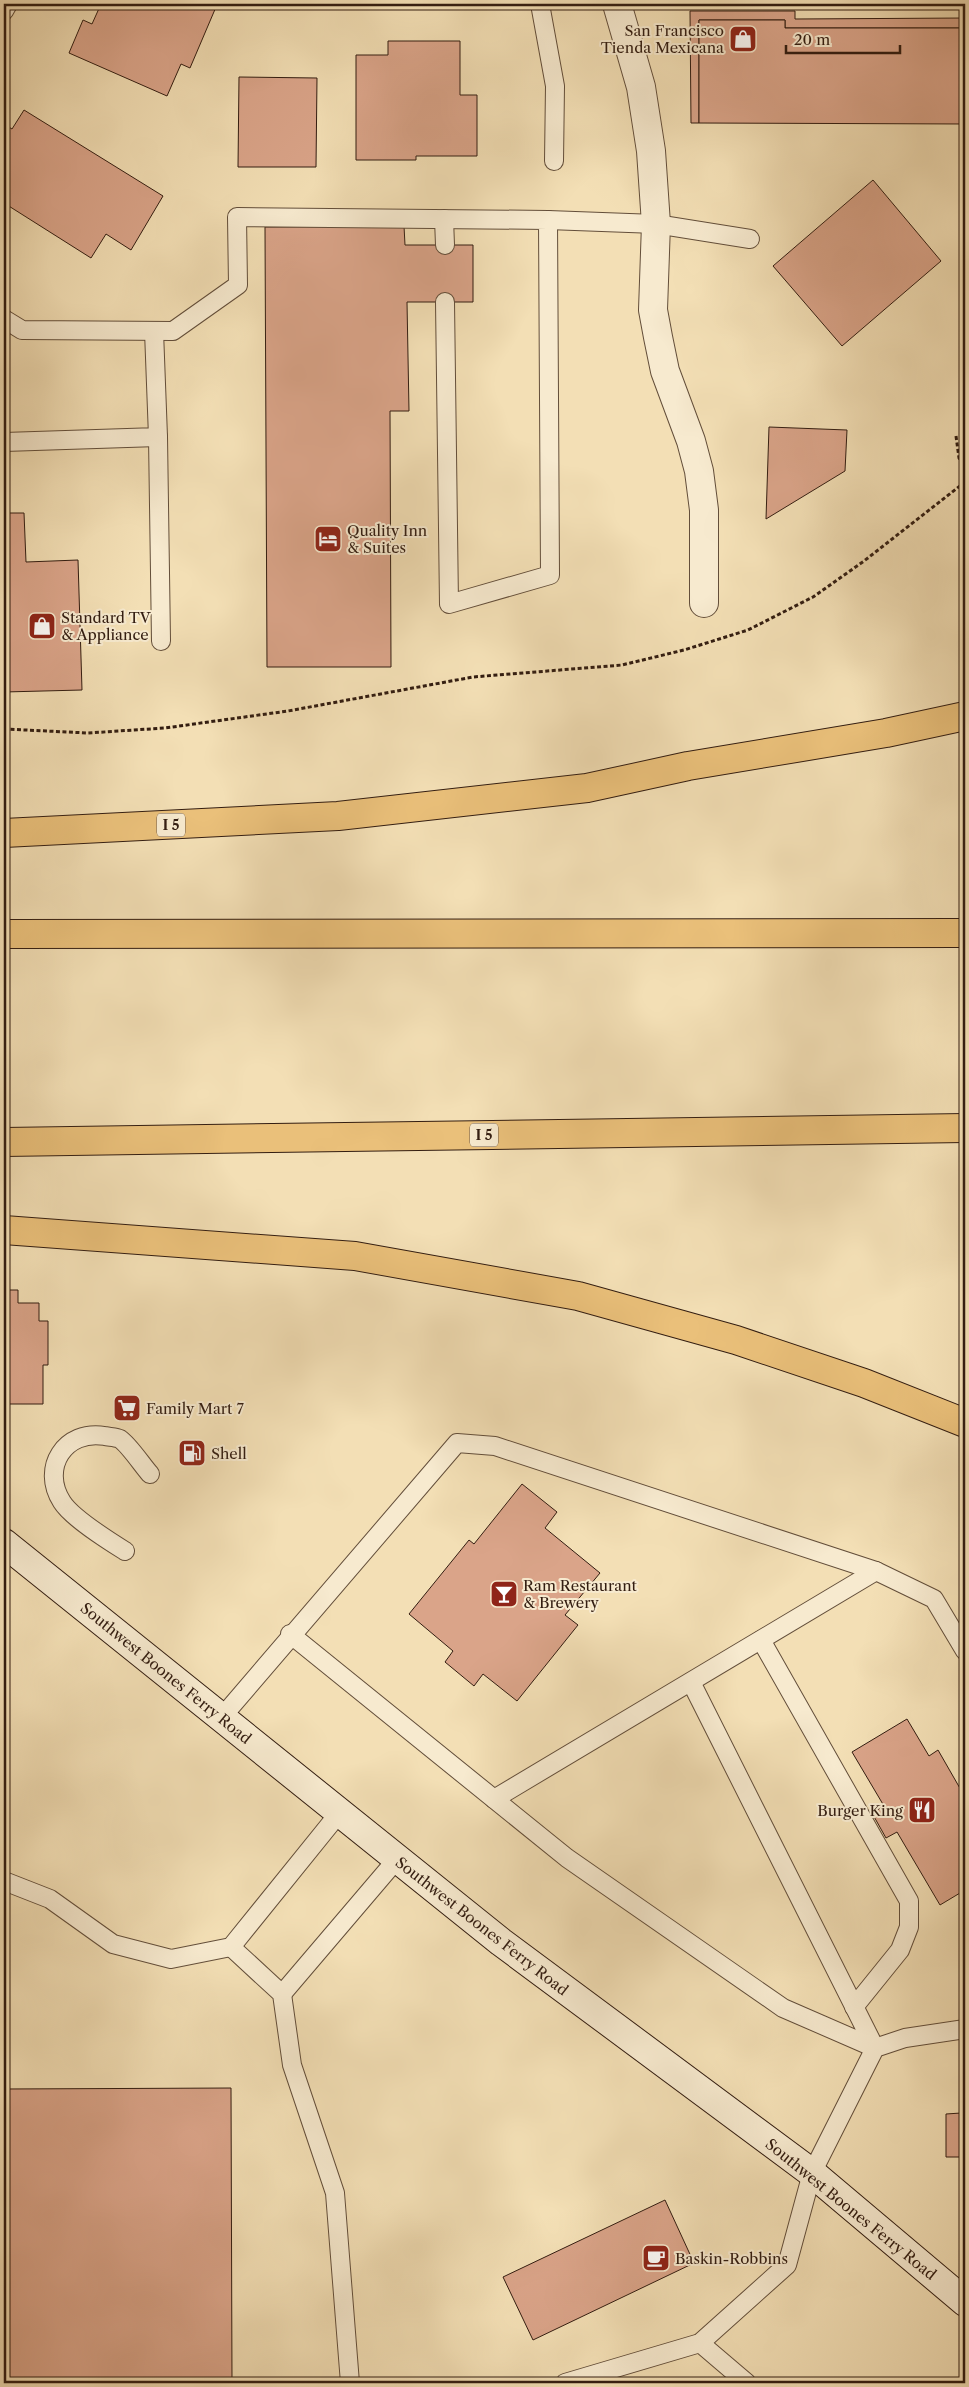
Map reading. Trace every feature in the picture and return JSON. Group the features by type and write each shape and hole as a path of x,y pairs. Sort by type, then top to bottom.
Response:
{"highway":[{"name":"I 5","path":"4,833 338,816 588,788 688,766 886,733 965,716"},
{"path":"4,934 965,933"},
{"name":"I 5","path":"4,1142 965,1128"},
{"path":"4,1230 355,1256 578,1296 736,1340 864,1383 965,1423"}],"street":[{"path":"617,4 641,87 651,151 656,224 653,310 665,371 691,441 699,471 704,510 704,603"},
{"name":"Southwest Boones Ferry Road","path":"4,1544 222,1716 501,1942 812,2173 965,2302"}],"lane":[{"path":"4,11 8,4"},
{"path":"540,4 555,86 554,161"},
{"path":"4,319 22,330 174,331 238,285 237,217 548,220 656,224 750,239"},
{"path":"444,219 445,245"},
{"path":"445,302 449,604 550,575 548,220"},
{"path":"154,331 162,641"},
{"path":"4,442 158,437"},
{"path":"126,1551 95,1532 62,1503 53,1482 58,1456 76,1437 93,1434 120,1439 150,1474"},
{"path":"222,1716 290,1634 457,1443 495,1446 876,1571 934,1599 965,1651"},
{"path":"494,1800 876,1571"},
{"path":"290,1634 567,1858 783,2008 875,2048 905,2038 965,2029"},
{"path":"761,1640 909,1901 909,1927 900,1950 854,2007"},
{"path":"690,1682 875,2048"},
{"path":"4,1880 50,1899 113,1944 171,1959 231,1947 340,1812"},
{"path":"282,1994 397,1859"},
{"path":"231,1947 282,1994 292,2065 335,2193 350,2383"},
{"path":"565,2383 700,2343 787,2265 812,2173 875,2048"},
{"path":"700,2343 747,2383"}],"path":[{"path":"956,436 959,458 965,466"},
{"path":"4,730 88,733 165,728 288,711 473,677 622,665 684,650 748,630 813,596 864,561 965,482"}],"building":[{"path":"101,4 208,4 216,7 190,68 181,64 167,96 69,53 83,20 92,24"},
{"path":"690,11 795,11 795,19 965,18 965,28 785,28 785,20 699,20 699,123 691,123"},
{"path":"699,20 785,20 785,28 965,28 965,124 699,123"},
{"path":"388,41 460,41 460,95 477,95 477,156 416,156 416,160 356,160 356,55 388,55"},
{"path":"239,77 317,78 316,167 238,167"},
{"path":"24,110 163,196 131,250 106,234 91,258 4,203 4,124 12,129"},
{"path":"873,180 941,261 842,346 773,266"},
{"name":"Quality Inn & Suites","path":"404,226 405,245 473,245 473,302 407,302 409,411 390,411 391,667 267,667 265,227"},
{"path":"769,427 847,430 845,471 766,519"},
{"name":"Standard TV & Appliance","path":"4,513 24,513 26,562 78,560 82,690 4,692"},
{"path":"4,1290 18,1290 18,1303 39,1303 39,1321 48,1321 48,1365 43,1365 43,1404 9,1404 9,1389 4,1389"},
{"name":"Ram Restaurant & Brewery","path":"522,1484 557,1512 545,1528 600,1573 565,1615 578,1625 517,1701 483,1674 474,1686 445,1662 453,1651 409,1614 469,1540 474,1544"},
{"name":"Burger King","path":"907,1719 929,1756 938,1750 965,1797 965,1890 940,1905 897,1832 886,1838 872,1813 884,1806 852,1752"},
{"path":"231,2088 232,2383 4,2383 4,2089"},
{"path":"965,2113 965,2189 963,2189 962,2157 946,2157 946,2114"},
{"path":"665,2200 694,2263 533,2340 503,2277"}],"place":[{"name":"San Francisco Tienda Mexicana","path":"743,39"},
{"name":"Quality Inn & Suites","path":"328,539"},
{"name":"Standard TV & Appliance","path":"42,626"},
{"name":"Family Mart 7","path":"127,1408"},
{"name":"Shell","path":"192,1453"},
{"name":"Ram Restaurant & Brewery","path":"504,1594"},
{"name":"Burger King","path":"922,1810"},
{"name":"Baskin-Robbins","path":"656,2258"}]}
